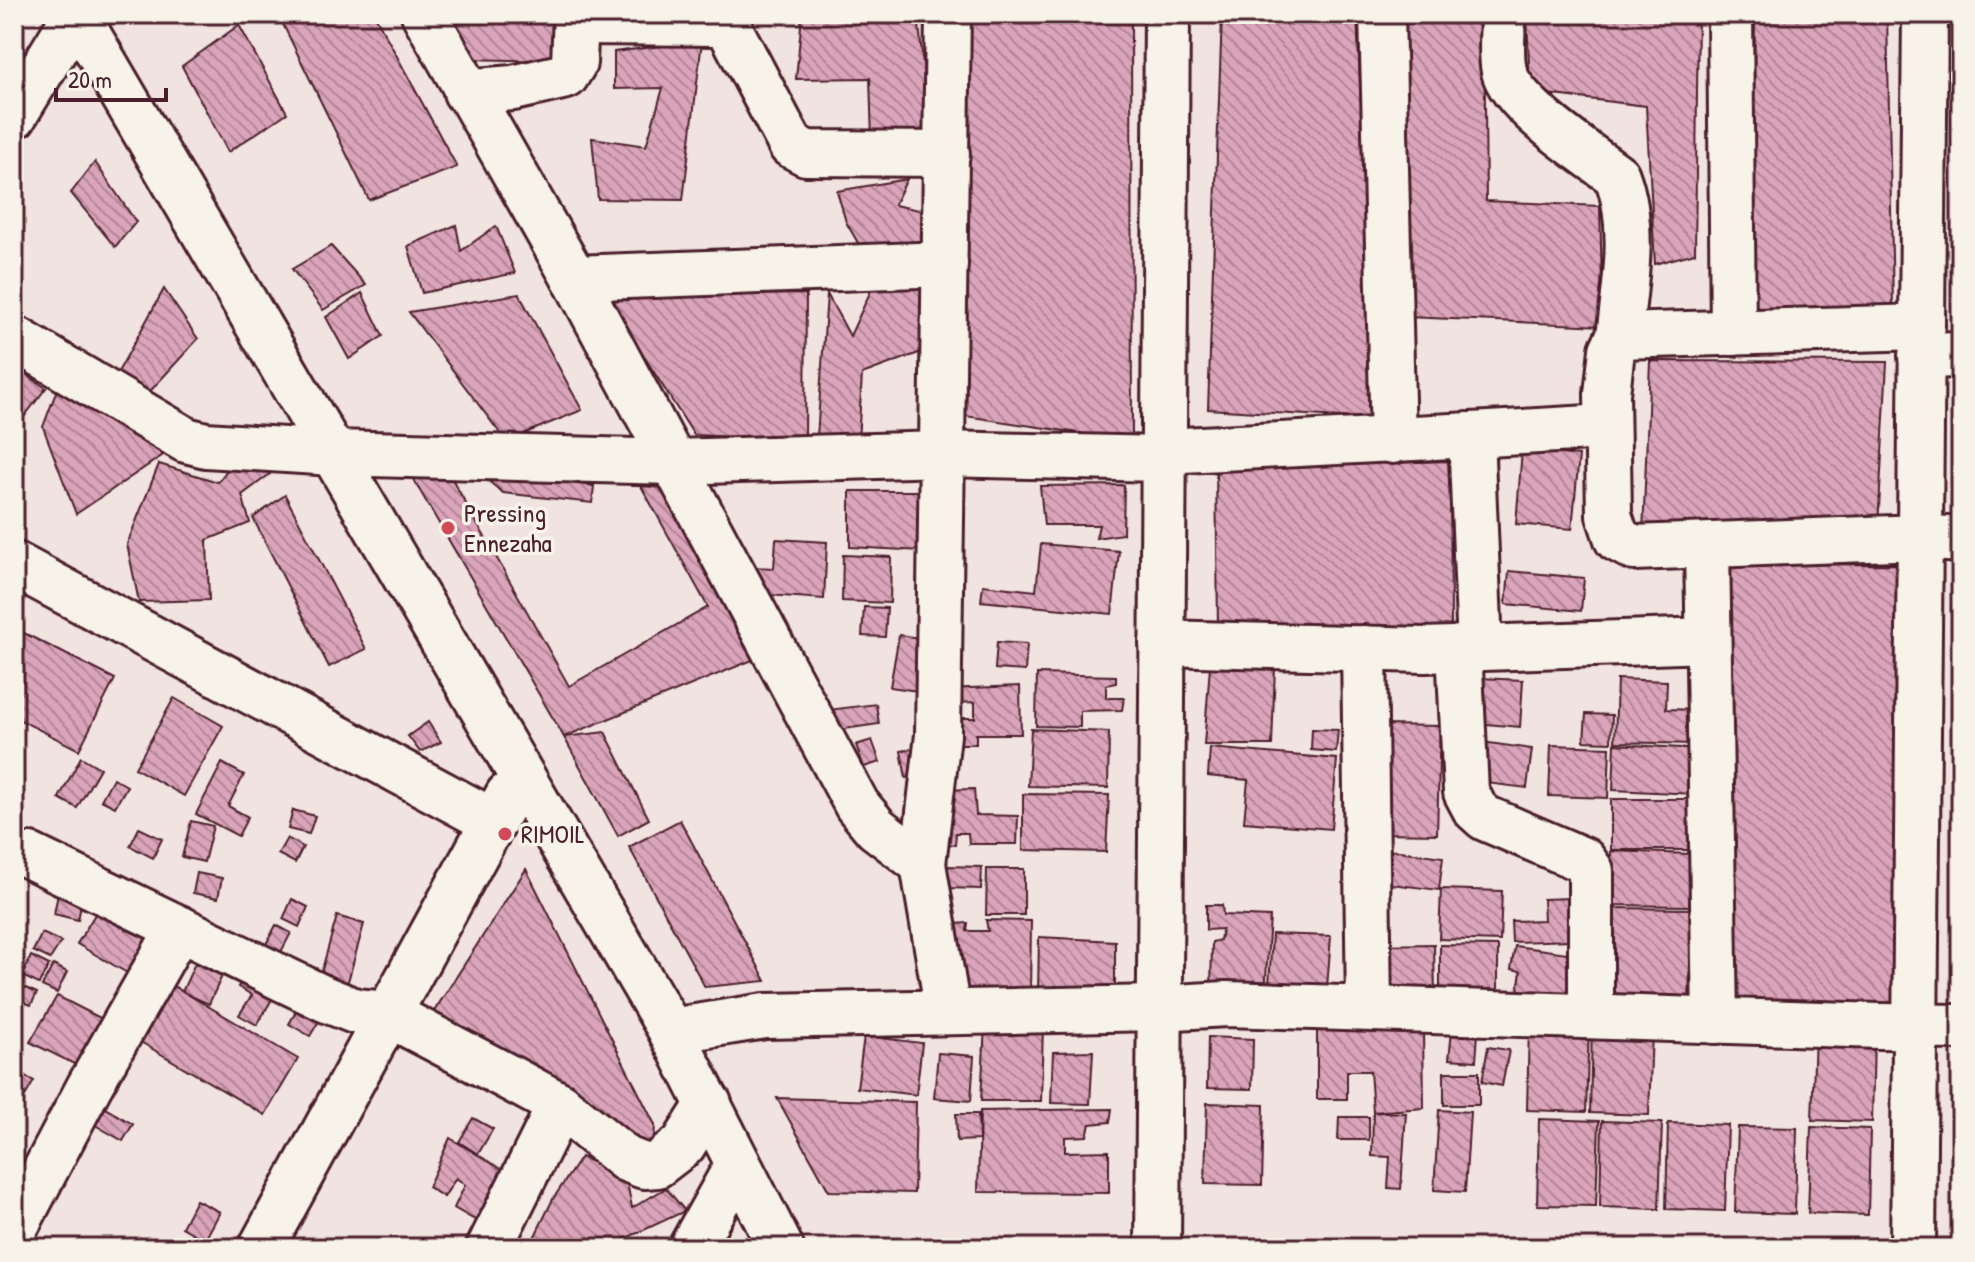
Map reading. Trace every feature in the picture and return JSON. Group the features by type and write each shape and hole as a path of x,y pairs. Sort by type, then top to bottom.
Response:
{"street":[{"path":"14,116 76,14 671,1031 781,1248"},
{"path":"424,14 574,278 857,805 876,828 923,864"},
{"path":"948,14 938,735 923,864 948,1012"},
{"path":"1158,1248 1167,14"},
{"path":"1382,14 1393,441"},
{"path":"1503,14 1503,70 1513,91 1527,106 1617,176 1622,188 1628,240 1619,336 1609,366 1607,427 1609,515 1617,539 1634,548 1940,538"},
{"path":"1730,14 1733,333"},
{"path":"1913,1248 1915,1026 1940,538 1925,14"},
{"path":"466,92 513,88 566,76 574,63 576,18 724,23 791,145 806,153 947,154"},
{"path":"574,278 945,264"},
{"path":"1619,336 1733,333 1935,346"},
{"path":"14,338 186,440 206,445 334,453 673,462 942,454 1163,455 1607,427"},
{"path":"1471,435 1466,792 1475,809 1485,818 1583,860 1591,871 1591,1016"},
{"path":"1707,547 1715,1021"},
{"path":"14,564 494,822"},
{"path":"1162,643 1469,648 1708,640"},
{"path":"1364,648 1369,1008"},
{"path":"261,1248 521,772"},
{"path":"19,863 179,928 325,999 355,1011 388,1014 560,1105 626,1159 644,1166 657,1165 683,1145 709,1104"},
{"path":"14,1230 89,1087 179,928"},
{"path":"671,1031 765,1016 1226,1004 1961,1027"},
{"path":"489,1248 560,1105"},
{"path":"691,1248 738,1164"}],"building":[{"path":"278,14 374,14 457,167 369,200"},
{"path":"448,14 555,14 554,61 468,59"},
{"path":"918,14 930,137 872,140 870,78 796,79 802,15"},
{"path":"959,14 1131,14 1132,441 965,416"},
{"path":"1222,14 1357,14 1374,419 1208,409"},
{"path":"1399,14 1484,14 1486,201 1600,206 1603,326 1408,317"},
{"path":"1527,14 1698,14 1695,253 1655,264 1646,106 1530,92"},
{"path":"1755,14 1887,14 1893,306 1751,312"},
{"path":"239,25 287,113 228,152 182,66"},
{"path":"702,41 683,200 598,199 592,138 646,146 663,88 614,89 614,52"},
{"path":"14,42 23,52 14,67"},
{"path":"95,162 136,222 115,247 71,193"},
{"path":"907,179 894,205 925,211 922,251 865,255 846,222 837,191"},
{"path":"456,225 461,251 496,226 515,273 422,293 408,246"},
{"path":"331,246 366,285 323,310 292,269"},
{"path":"873,286 929,288 927,350 862,374 858,442 817,437 827,294 850,336"},
{"path":"164,289 198,339 143,399 118,372"},
{"path":"362,293 383,336 349,359 326,317"},
{"path":"519,294 582,410 506,441 409,312"},
{"path":"806,294 805,440 694,435 606,297"},
{"path":"1650,361 1887,362 1878,527 1643,534"},
{"path":"14,366 46,388 14,430"},
{"path":"61,379 108,403 163,455 76,514 43,427"},
{"path":"1522,450 1579,456 1572,529 1516,524"},
{"path":"236,458 270,474 242,495 250,523 207,540 209,600 139,602 127,544 159,464 218,482"},
{"path":"1450,461 1451,627 1218,627 1216,468"},
{"path":"406,467 447,470 569,686 708,607 641,486 665,488 755,659 564,737"},
{"path":"479,473 594,486 592,503 503,493"},
{"path":"1124,485 1123,534 1096,538 1099,525 1044,525 1040,486"},
{"path":"850,491 925,491 922,551 850,547"},
{"path":"285,495 366,649 329,667 253,518"},
{"path":"776,539 827,542 824,599 752,594 754,567 774,568"},
{"path":"1041,544 1119,551 1112,614 981,601 983,585 1036,591"},
{"path":"843,555 891,557 890,603 842,601"},
{"path":"1897,564 1898,1009 1722,1010 1720,565"},
{"path":"1509,571 1584,578 1581,611 1506,604"},
{"path":"864,607 887,608 885,637 862,636"},
{"path":"14,628 115,679 79,750 14,717"},
{"path":"899,635 927,639 918,691 890,687"},
{"path":"997,642 1027,644 1025,671 995,669"},
{"path":"1210,666 1275,667 1272,745 1204,745"},
{"path":"1037,674 1116,676 1116,683 1106,685 1106,698 1124,698 1122,710 1080,711 1080,727 1036,726"},
{"path":"1478,678 1523,680 1520,727 1475,723"},
{"path":"1617,679 1667,681 1666,709 1696,710 1695,744 1615,742"},
{"path":"1020,686 1021,734 976,734 976,744 947,744 948,718 975,718 975,702 945,704 945,689"},
{"path":"174,698 223,726 184,796 135,768"},
{"path":"876,704 879,724 830,731 828,710"},
{"path":"1586,714 1612,715 1611,742 1584,741"},
{"path":"428,722 441,742 420,752 408,736"},
{"path":"1383,725 1440,726 1437,834 1380,833"},
{"path":"1031,729 1109,732 1108,788 1028,786"},
{"path":"1312,729 1338,730 1336,752 1311,750"},
{"path":"605,732 649,819 618,836 564,737"},
{"path":"872,740 880,762 864,767 856,745"},
{"path":"1482,742 1532,749 1527,788 1477,782"},
{"path":"1615,744 1697,749 1695,794 1613,790"},
{"path":"1551,745 1610,747 1608,798 1549,796"},
{"path":"917,748 922,774 906,778 901,751"},
{"path":"1210,748 1337,759 1331,829 1244,822 1248,780 1208,776"},
{"path":"81,757 100,768 77,808 59,798"},
{"path":"222,763 244,775 228,806 248,817 238,836 196,814"},
{"path":"113,778 127,786 115,807 101,800"},
{"path":"974,789 976,815 1018,816 1017,844 969,844 968,833 956,833 955,845 938,844 937,790"},
{"path":"1023,794 1109,795 1106,852 1023,850"},
{"path":"1611,799 1694,799 1694,850 1611,850"},
{"path":"293,810 315,816 309,834 288,829"},
{"path":"680,820 766,981 705,987 629,847"},
{"path":"191,821 213,826 204,862 182,857"},
{"path":"139,828 162,839 153,858 130,846"},
{"path":"287,838 303,847 295,863 278,854"},
{"path":"1378,848 1443,857 1439,890 1374,882"},
{"path":"1611,851 1691,854 1690,906 1609,905"},
{"path":"946,866 982,867 981,889 945,888"},
{"path":"526,869 655,1125 653,1154 433,1013"},
{"path":"987,869 1024,869 1024,915 986,915"},
{"path":"197,873 222,878 218,898 193,893"},
{"path":"1441,889 1502,891 1500,941 1439,939"},
{"path":"58,894 82,900 78,920 54,914"},
{"path":"1570,898 1571,940 1512,942 1511,921 1544,920 1543,899"},
{"path":"292,899 308,907 299,927 283,919"},
{"path":"103,901 159,930 129,974 77,944"},
{"path":"1206,905 1222,905 1223,915 1270,917 1265,993 1211,992 1212,942 1220,940 1222,929 1206,930"},
{"path":"1609,908 1691,909 1689,1014 1607,1012"},
{"path":"337,916 364,924 345,992 318,984"},
{"path":"986,920 1031,921 1030,995 964,993 965,970 954,969 954,924 968,923 967,931 988,931"},
{"path":"276,925 291,933 280,954 265,946"},
{"path":"42,933 61,942 50,959 33,951"},
{"path":"1272,934 1331,936 1327,988 1269,986"},
{"path":"1039,937 1115,941 1115,998 1038,995"},
{"path":"1434,944 1435,999 1378,1000 1377,945"},
{"path":"1440,945 1498,946 1498,997 1440,997"},
{"path":"1515,946 1575,954 1568,999 1518,992 1521,971 1511,969"},
{"path":"31,956 49,965 39,984 22,976"},
{"path":"195,963 222,976 209,1004 182,992"},
{"path":"53,965 67,972 57,993 42,986"},
{"path":"249,969 279,987 257,1025 239,1015 252,995 238,987"},
{"path":"165,981 298,1059 265,1115 132,1037"},
{"path":"21,986 37,993 31,1005 16,999"},
{"path":"57,996 112,1024 86,1070 30,1042"},
{"path":"302,1001 324,1013 310,1036 289,1024"},
{"path":"985,1024 1043,1024 1041,1101 981,1101"},
{"path":"1529,1024 1589,1026 1586,1112 1527,1110"},
{"path":"1592,1027 1652,1029 1649,1115 1590,1113"},
{"path":"1423,1028 1424,1108 1373,1112 1370,1071 1347,1071 1347,1099 1317,1099 1317,1029"},
{"path":"1452,1031 1478,1033 1476,1061 1449,1059"},
{"path":"14,1032 24,1038 14,1055"},
{"path":"1815,1034 1874,1036 1872,1122 1812,1120"},
{"path":"864,1036 922,1043 916,1095 857,1088"},
{"path":"1208,1037 1253,1039 1252,1089 1207,1088"},
{"path":"1488,1047 1509,1050 1502,1086 1482,1082"},
{"path":"1093,1051 1090,1104 1051,1103 1053,1052"},
{"path":"938,1053 974,1056 971,1101 934,1098"},
{"path":"14,1071 34,1081 14,1115"},
{"path":"1444,1072 1479,1072 1479,1105 1444,1105"},
{"path":"777,1098 916,1102 914,1193 829,1191"},
{"path":"1207,1103 1264,1105 1262,1185 1205,1184"},
{"path":"105,1108 133,1124 123,1141 95,1125"},
{"path":"1112,1109 1110,1122 1090,1124 1087,1136 1065,1137 1065,1152 1109,1151 1109,1193 978,1192 980,1111"},
{"path":"1439,1110 1470,1112 1465,1192 1434,1190"},
{"path":"1373,1112 1406,1113 1401,1189 1388,1188 1390,1157 1372,1156"},
{"path":"956,1114 978,1114 979,1140 957,1141"},
{"path":"1339,1117 1369,1117 1369,1140 1338,1140"},
{"path":"473,1118 493,1129 478,1154 459,1142"},
{"path":"1539,1119 1599,1121 1596,1206 1537,1205"},
{"path":"1602,1121 1662,1123 1659,1209 1600,1207"},
{"path":"1668,1123 1728,1125 1725,1211 1666,1209"},
{"path":"1738,1127 1797,1128 1795,1214 1735,1212"},
{"path":"1811,1127 1870,1129 1868,1215 1808,1213"},
{"path":"450,1138 506,1172 482,1224 454,1208 465,1185 456,1178 444,1197 428,1187"},
{"path":"581,1157 626,1177 632,1208 666,1188 685,1211 605,1248 547,1248 531,1244 553,1199"},
{"path":"196,1200 220,1212 205,1240 182,1227"}],"place":[{"name":"Pressing Ennezaha","path":"448,528"},
{"name":"RIMOIL","path":"505,834"}]}
